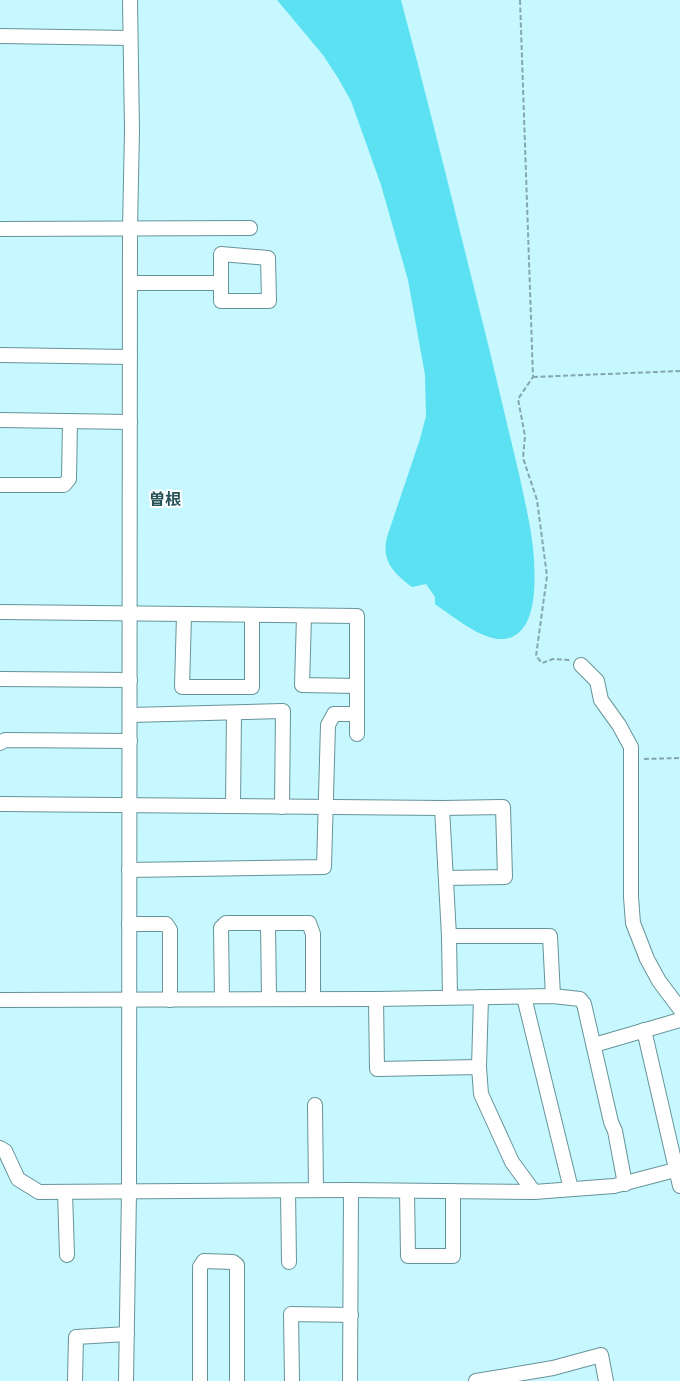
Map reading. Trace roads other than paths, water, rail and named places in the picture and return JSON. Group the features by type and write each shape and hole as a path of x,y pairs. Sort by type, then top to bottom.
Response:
{"street":[{"path":"126,1381 129,1192 130,229 132,130 130,0"},
{"path":"0,36 130,38"},
{"path":"0,229 250,228"},
{"path":"220,254 268,258 269,301 221,301 221,283 220,254"},
{"path":"130,283 221,283"},
{"path":"0,355 130,357"},
{"path":"0,420 130,422"},
{"path":"0,485 64,485 69,479 70,421"},
{"path":"0,612 357,616 357,734"},
{"path":"184,615 182,687 252,687 252,615"},
{"path":"304,616 302,685 357,686"},
{"path":"581,664 597,680 601,700 619,725 631,747 631,897 633,924 647,959 659,981 680,1009"},
{"path":"0,679 130,680"},
{"path":"130,715 283,711 282,807"},
{"path":"233,806 234,713"},
{"path":"129,870 324,867 328,725 334,714 357,714"},
{"path":"0,743 5,740 130,741"},
{"path":"0,804 129,804 326,808 503,807 505,877 446,878"},
{"path":"442,808 449,936 450,997"},
{"path":"222,999 221,928 226,923 309,923 313,934 313,999"},
{"path":"268,923 270,999"},
{"path":"129,924 166,924 170,930 170,1000"},
{"path":"449,936 550,936 553,996"},
{"path":"1,1000 376,999 524,996 553,996 580,999 584,1004 611,1122 615,1131 625,1184"},
{"path":"524,996 571,1189"},
{"path":"480,997 479,1066 481,1094 512,1162 534,1192"},
{"path":"376,999 377,1069 479,1066"},
{"path":"594,1045 680,1020"},
{"path":"644,1030 680,1186"},
{"path":"315,1105 316,1190"},
{"path":"0,1148 5,1152 18,1180 39,1192 351,1190 534,1192 625,1184 675,1170"},
{"path":"350,1381 351,1190"},
{"path":"288,1191 289,1262"},
{"path":"407,1191 408,1256 453,1256 453,1191"},
{"path":"66,1192 67,1255"},
{"path":"200,1381 200,1267 204,1261 233,1262 238,1266 237,1381"},
{"path":"292,1381 291,1314 351,1316"},
{"path":"75,1381 76,1337 127,1334"},
{"path":"476,1381 552,1368 601,1355 606,1381"}],"district":[{"name":"曽根","path":"165,499"}]}
